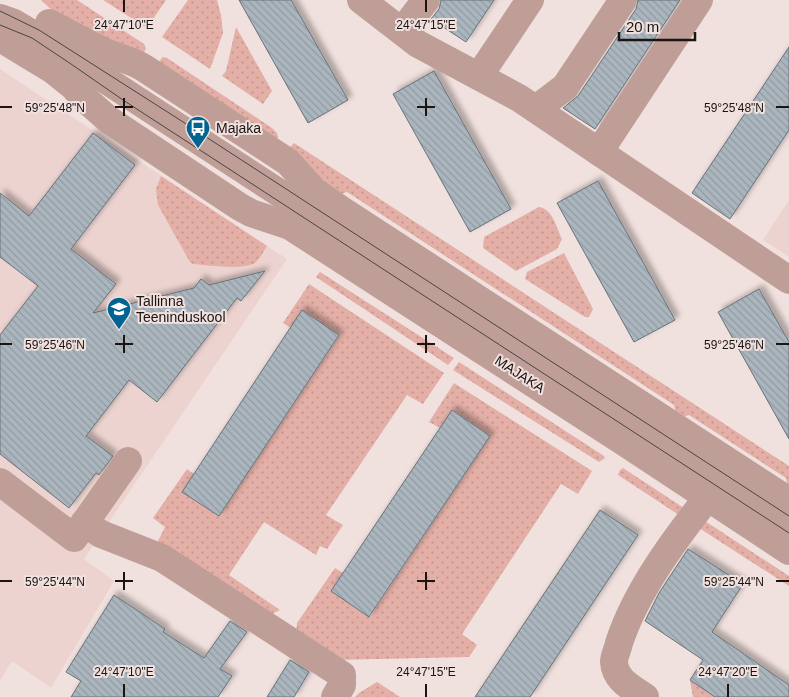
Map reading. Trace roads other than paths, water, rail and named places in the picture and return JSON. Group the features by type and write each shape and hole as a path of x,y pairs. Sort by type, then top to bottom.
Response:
{"street":[{"path":"6,0 86,43 144,68 288,162 314,191 343,211 789,501"},
{"path":"361,0 418,44 519,98 789,280"},
{"path":"402,31 426,0"},
{"path":"479,76 530,0"},
{"path":"536,109 565,87 623,0"},
{"path":"599,152 698,0"},
{"path":"0,18 14,23 63,52 789,525"},
{"name":"MAJAKA","path":"0,38 52,70 73,86 109,120 240,207 251,213 290,226 789,551"},
{"path":"0,482 74,538 128,461"},
{"path":"645,697 619,678 614,661 623,632 635,607 672,546 708,497"},
{"path":"84,523 101,534 162,558 342,675 342,685 335,697"}],"tram line":[{"path":"0,11 39,30 180,120 789,516"},
{"path":"0,25 32,38 123,100 789,533"}],"place":[{"name":"Majaka","path":"198,149"},
{"name":"Tallinna Teeninduskool","path":"119,330"}]}
